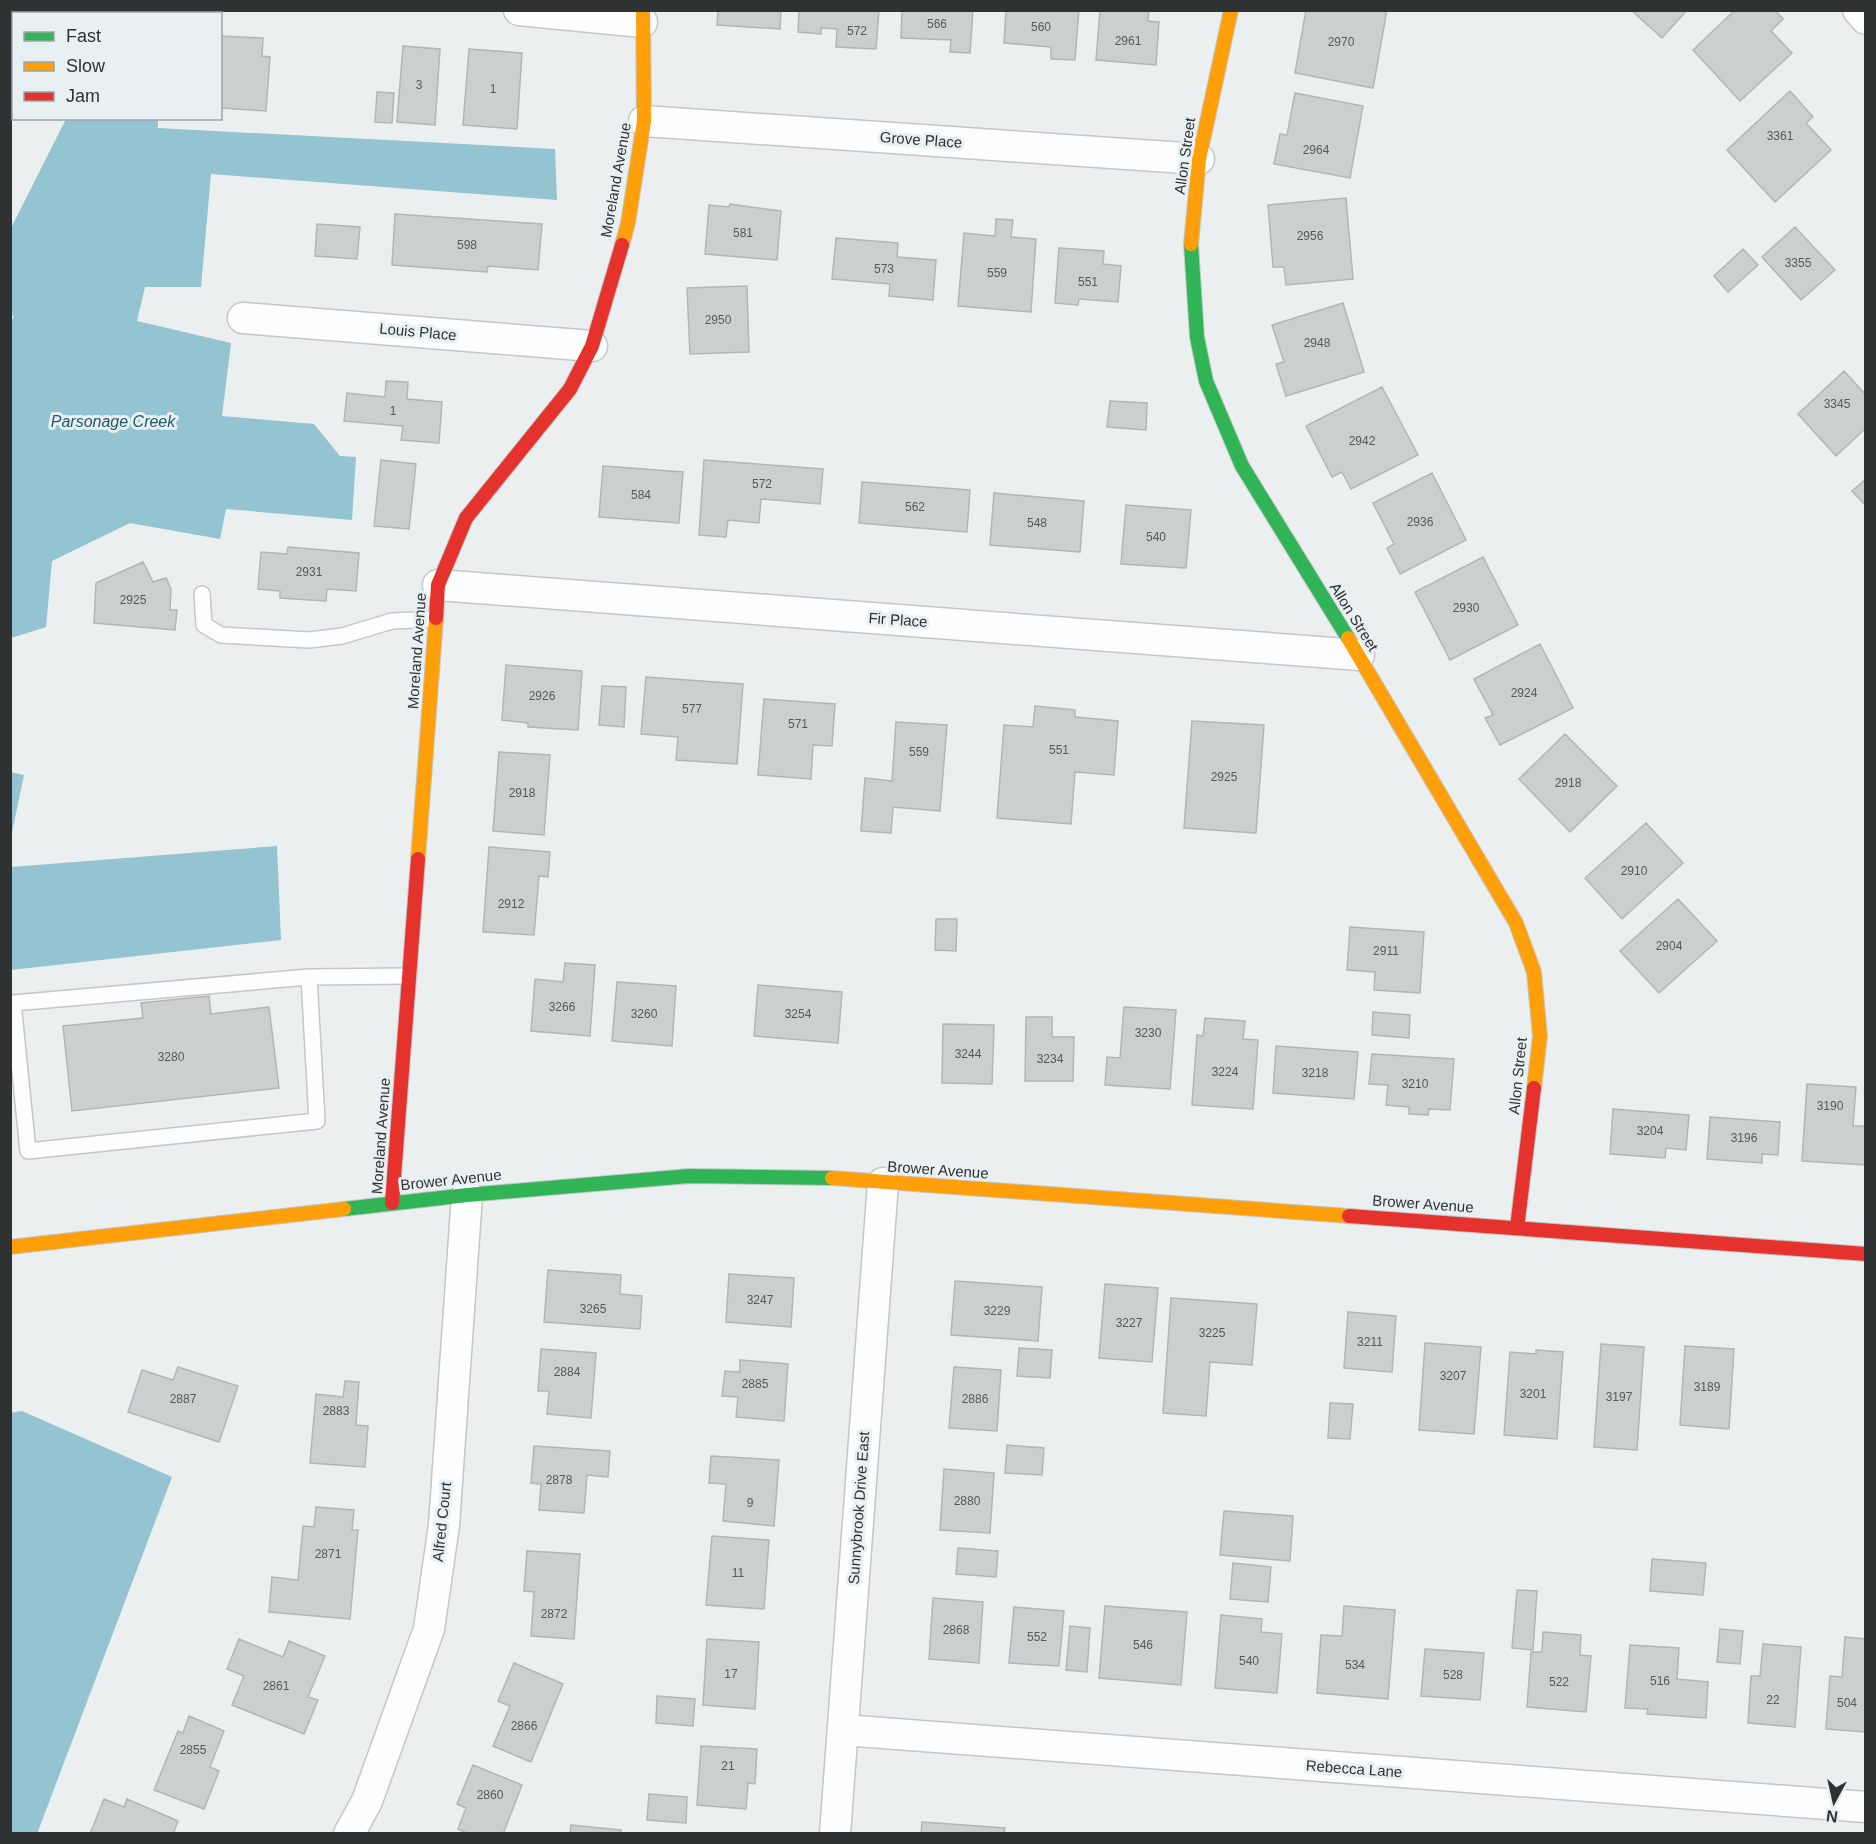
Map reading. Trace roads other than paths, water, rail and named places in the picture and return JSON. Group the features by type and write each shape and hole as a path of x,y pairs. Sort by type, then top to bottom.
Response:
{"street":[{"path":"519,10 642,16"},
{"name":"Allon Street","path":"1231,10 1199,159 1191,249 1197,337 1206,381 1242,466 1359,655 1516,923 1534,972 1540,1036 1517,1228"},
{"path":"1858,10 1866,19"},
{"name":"Moreland Avenue","path":"392,1203 438,585 466,518 570,389 592,346 628,223 644,121 642,16"},
{"name":"Grove Place","path":"644,121 1199,159"},
{"name":"Louis Place","path":"243,318 592,346"},
{"name":"Fir Place","path":"438,585 1359,655"},
{"name":"Brower Avenue","path":"10,1247 466,1195 689,1176 802,1176 1866,1254"},
{"name":"Sunnybrook Drive East","path":"835,1833 883,1183"},
{"name":"Alfred Court","path":"349,1833 367,1801 429,1629 444,1526 466,1195"},
{"name":"Rebecca Lane","path":"843,1730 1866,1807"}],"lane":[{"path":"202,594 204,625 221,635 309,640 342,636 392,621 435,619"},
{"path":"309,977 317,1121 28,1151 13,1004 309,977 409,976"}],"water":[{"name":"Parsonage Creek","path":"65,120 158,120 158,128 555,149 557,200 211,174 201,287 145,287 137,321 231,343 222,416 314,424 340,456 356,457 352,520 226,509 220,539 130,523 52,561 46,627 11,638 10,324 14,316 10,315 11,228"},
{"path":"10,772 24,775 11,837"},
{"path":"277,846 281,940 11,970 11,867"},
{"path":"22,1411 172,1477 37,1834 10,1833 10,1413"}]}
